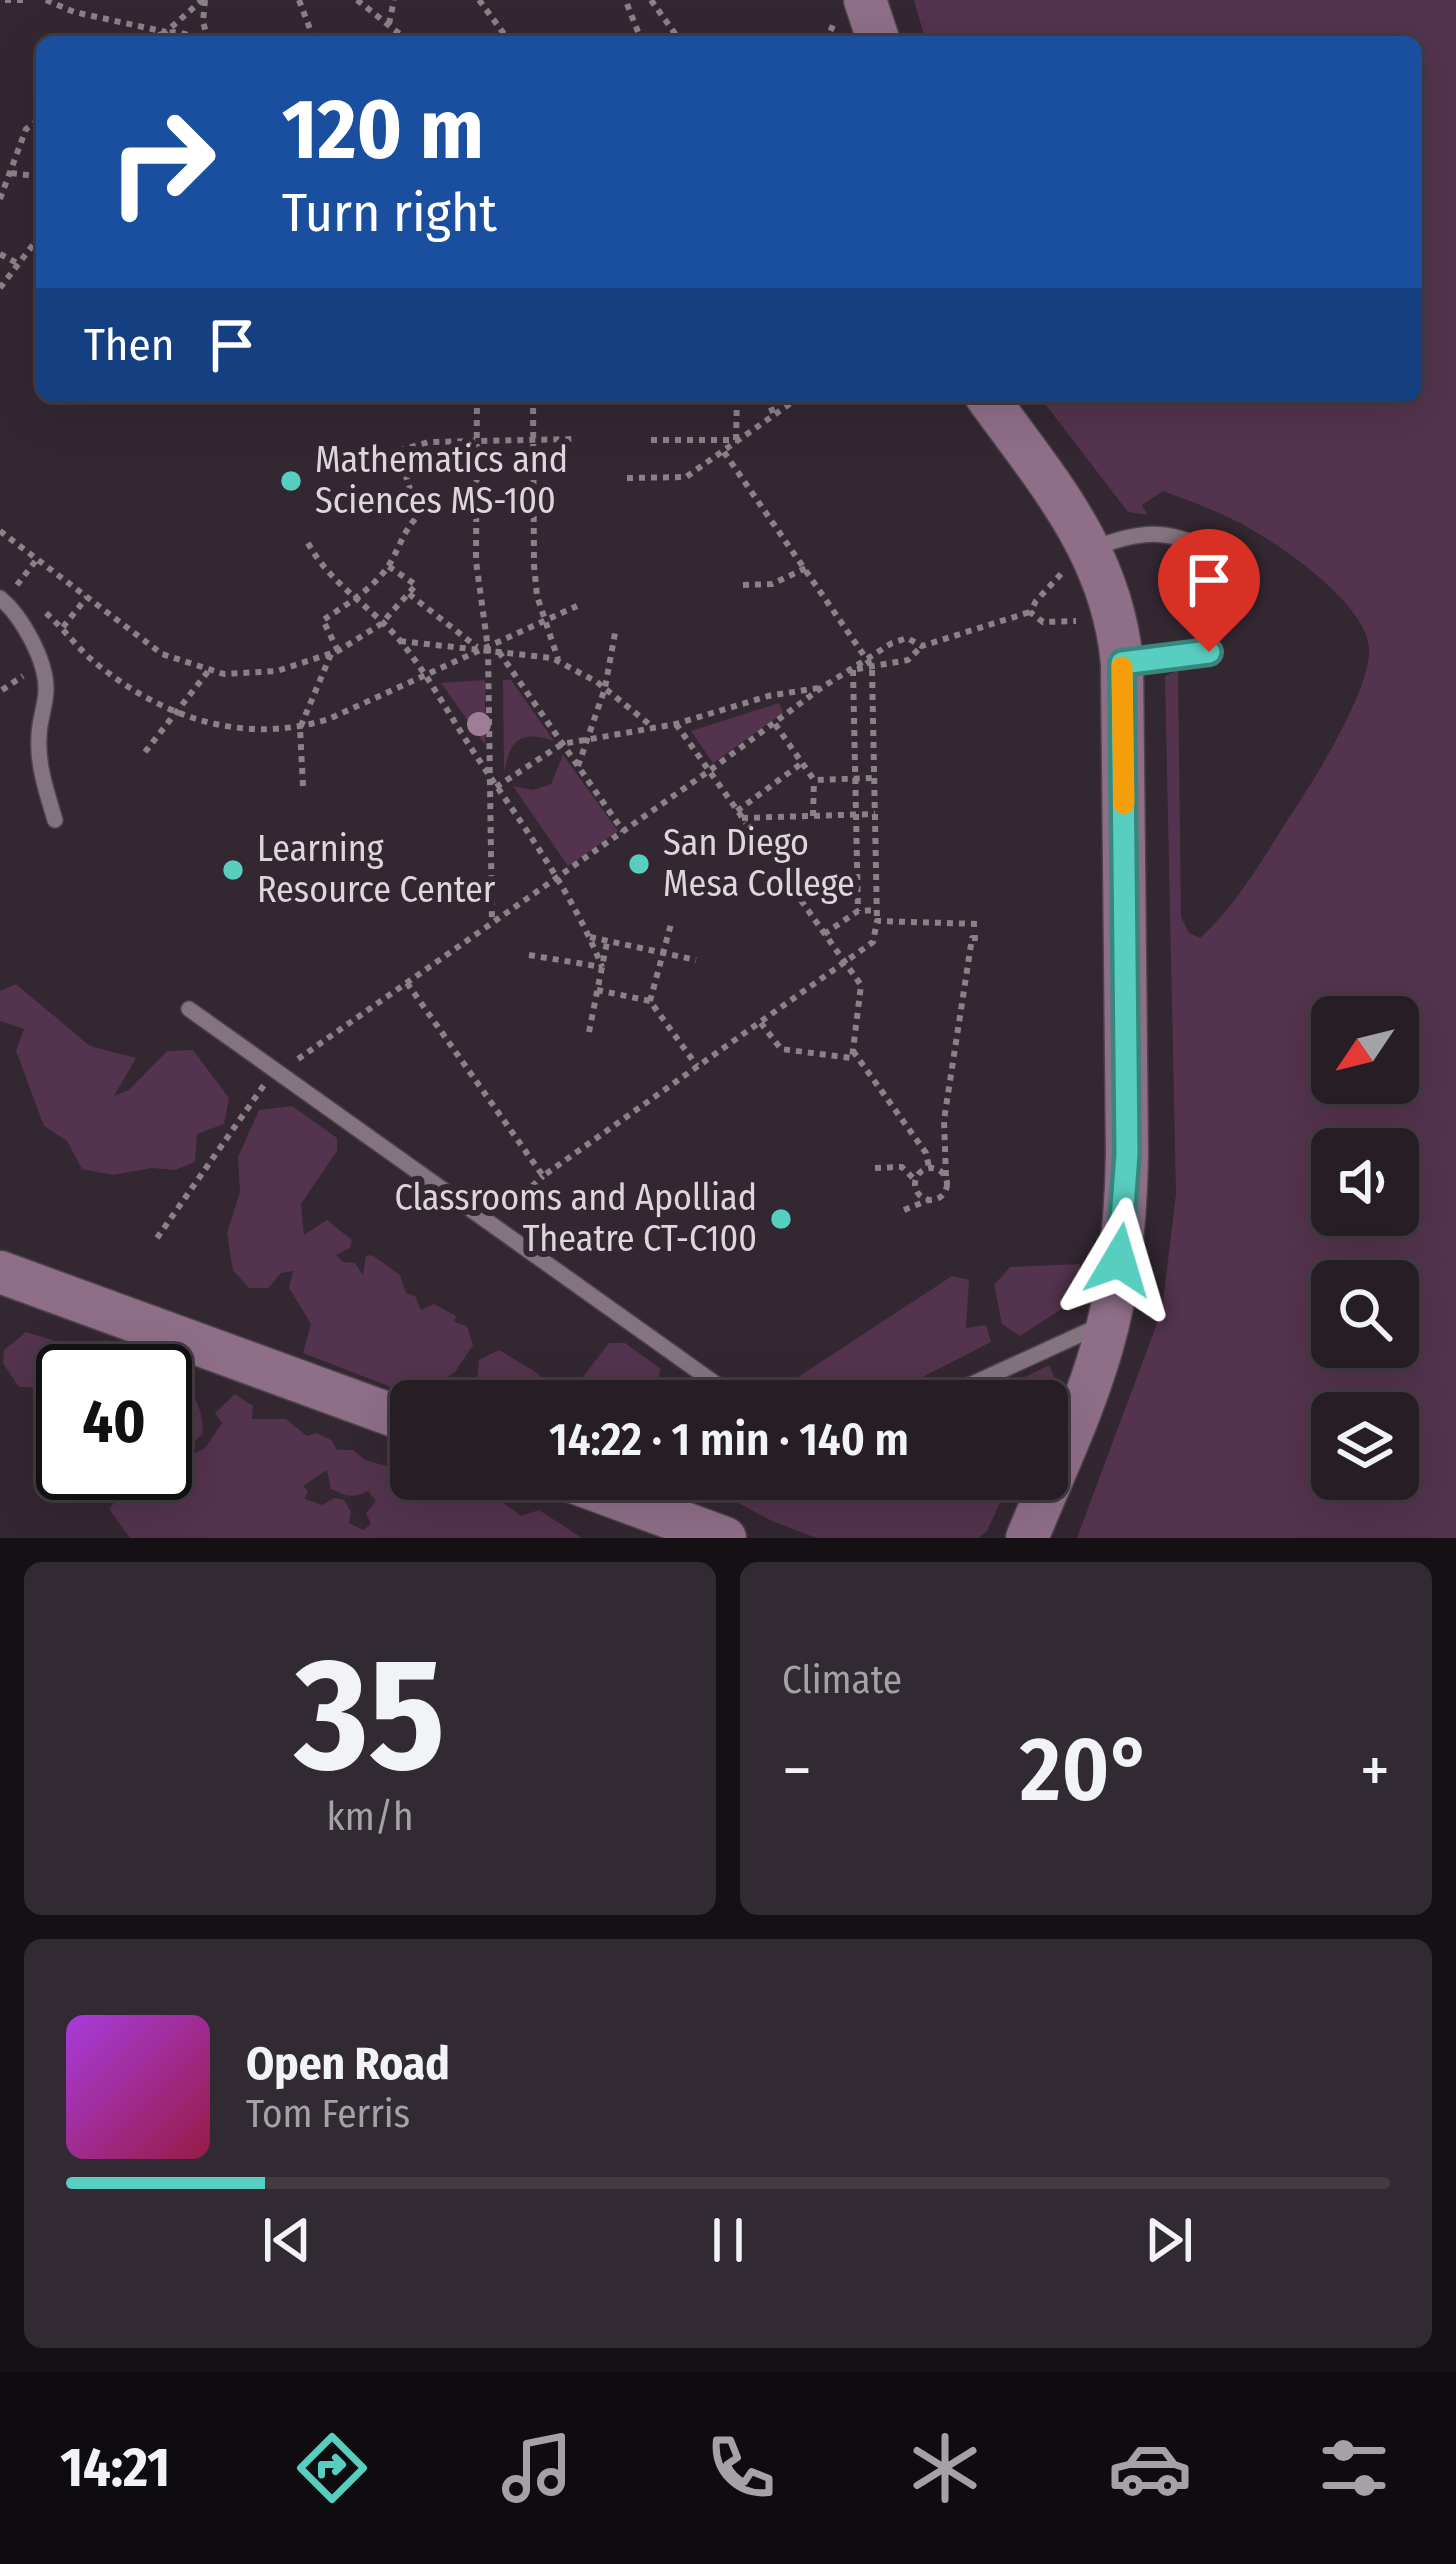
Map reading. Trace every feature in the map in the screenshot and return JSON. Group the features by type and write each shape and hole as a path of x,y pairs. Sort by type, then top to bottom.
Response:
{"street":[{"path":"851,8 873,36"},
{"path":"989,402 1077,562 1116,615 1122,663 1124,1230 1109,1321 1087,1393 1028,1538"},
{"path":"0,1272 390,1414"},
{"path":"622,1500 725,1538"}],"lane":[{"path":"1077,562 1133,533 1182,536 1213,551"},
{"path":"0,598 10,606 38,655 46,687 38,736 55,820"},
{"path":"1122,663 1209,652"},
{"path":"189,1009 710,1380"},
{"path":"981,1380 1109,1321"}],"path":[{"path":"5,0 23,0"},
{"path":"46,0 74,12 189,36"},
{"path":"159,36 204,0"},
{"path":"204,0 204,36"},
{"path":"300,0 313,36"},
{"path":"357,0 404,36"},
{"path":"388,24 394,0"},
{"path":"479,0 506,36"},
{"path":"651,0 677,36"},
{"path":"627,4 640,36"},
{"path":"830,36 851,8"},
{"path":"0,199 26,129 36,122"},
{"path":"11,173 36,176"},
{"path":"0,288 36,241"},
{"path":"0,254 19,264"},
{"path":"476,402 476,561 492,649 492,923"},
{"path":"532,402 534,565 544,618 559,661"},
{"path":"736,402 737,441"},
{"path":"768,402 774,416"},
{"path":"627,478 678,480 793,402"},
{"path":"387,454 430,442 572,439"},
{"path":"650,440 737,441"},
{"path":"303,786 300,728 335,652 323,620 354,600 388,566 402,532 418,516 398,449"},
{"path":"504,1214 543,1176 873,942 877,910 871,662 724,452"},
{"path":"0,531 162,654 224,674 277,671 335,652 381,624 416,585 388,566"},
{"path":"308,543 318,562 400,641 556,878 602,967"},
{"path":"16,588 37,559"},
{"path":"871,662 908,660 922,646 1030,612 1077,562"},
{"path":"742,585 772,584 806,568"},
{"path":"409,593 478,647"},
{"path":"63,628 87,597"},
{"path":"32,601 88,657 142,698 176,714 238,730 300,728 492,649 544,618 577,606"},
{"path":"1030,612 1043,622 1076,621"},
{"path":"578,766 605,688 615,633"},
{"path":"157,1238 259,1091 279,1073 821,688 871,662 900,638 922,646"},
{"path":"400,641 478,647 559,661 605,688 654,728"},
{"path":"492,649 623,831"},
{"path":"146,752 210,669"},
{"path":"853,670 858,911"},
{"path":"496,787 562,744 676,724 768,696 821,688"},
{"path":"676,724 861,985 852,1058 781,1049 760,1022"},
{"path":"775,724 814,780 813,816"},
{"path":"740,814 802,763"},
{"path":"814,780 874,778"},
{"path":"740,814 875,814"},
{"path":"824,934 858,911 877,910"},
{"path":"877,921 980,924"},
{"path":"650,1001 671,924"},
{"path":"590,937 696,960"},
{"path":"940,1197 947,1187 947,1120 972,938 980,938"},
{"path":"589,1032 607,941"},
{"path":"529,955 602,967"},
{"path":"406,983 543,1176"},
{"path":"597,990 650,1001 697,1066"},
{"path":"853,1051 926,1153 929,1167"},
{"path":"875,1168 902,1167 915,1180 920,1196 930,1200"},
{"path":"915,1180 929,1167 946,1176"},
{"path":"904,1210 950,1193"}],"shaded area":[{"path":"914,0 1456,0 1456,1538 1077,1538 1162,1310 1176,1194 1165,676 1178,670 1181,917 1189,933 1200,938 1241,892 1319,771 1354,704 1368,663 1364,629 1352,610 1292,556 1249,528 1163,491 1142,505 1148,515 1128,512 1044,402 1422,402 1422,36 924,36"},
{"path":"485,680 485,745 441,683"},
{"path":"503,680 511,680 554,741 519,740 504,772"},
{"path":"779,703 783,713 713,763 691,731"},
{"path":"563,755 618,831 568,866 513,786 533,790 551,784"},
{"path":"16,984 90,1046 136,1058 114,1096 129,1090 167,1051 193,1050 229,1098 224,1124 197,1134 195,1162 175,1170 152,1168 113,1175 82,1169 67,1141 44,1126 16,1051 24,1029 0,1021 0,991"},
{"path":"292,1106 337,1138 337,1151 301,1204 304,1235 327,1220 352,1240 350,1248 336,1255 343,1262 355,1263 363,1275 366,1256 372,1255 400,1275 406,1293 415,1296 421,1310 434,1304 456,1316 454,1322 467,1326 473,1345 444,1380 390,1380 390,1387 303,1353 311,1324 289,1288 293,1271 281,1273 268,1288 249,1288 233,1270 227,1233 240,1192 238,1157 259,1110"},
{"path":"1080,1264 1078,1298 1020,1336 1002,1324 994,1285 1010,1267"},
{"path":"952,1276 969,1280 966,1328 986,1325 991,1342 917,1380 795,1379"},
{"path":"26,1332 58,1344 36,1344 33,1387 19,1387 3,1363 4,1350"},
{"path":"609,1343 625,1343 661,1369 657,1380 581,1380"},
{"path":"499,1350 539,1374 541,1380 472,1380 477,1377 479,1360"},
{"path":"1049,1365 1055,1380 1019,1380"},
{"path":"235,1394 253,1406 252,1419 286,1419 307,1436 317,1433 331,1440 337,1450 353,1450 365,1460 390,1467 390,1500 495,1500 521,1516 539,1510 582,1538 130,1538 109,1509 117,1500 192,1500 192,1454 205,1448 222,1423 215,1413","holes":["327,1470 331,1489 349,1496 368,1491 376,1501 366,1513 371,1524 363,1530 349,1523 351,1512 344,1500 334,1498 322,1505 305,1499 308,1490 303,1486"]},
{"path":"192,1395 201,1414 203,1434 192,1444"},
{"path":"732,1500 1001,1500 987,1531 978,1538 816,1538"}],"slow traffic":[{"path":"1122,667 1124,804"}],"place":[{"name":"Mathematics and Sciences MS-100","path":"291,481"},
{"name":"San Diego Mesa College","path":"639,864"},
{"name":"Learning Resource Center","path":"233,870"},
{"name":"Classrooms and Apolliad Theatre CT-C100","path":"781,1219"}],"route":[{"path":"1119,1260 1127,1154 1122,663 1209,652"}]}
